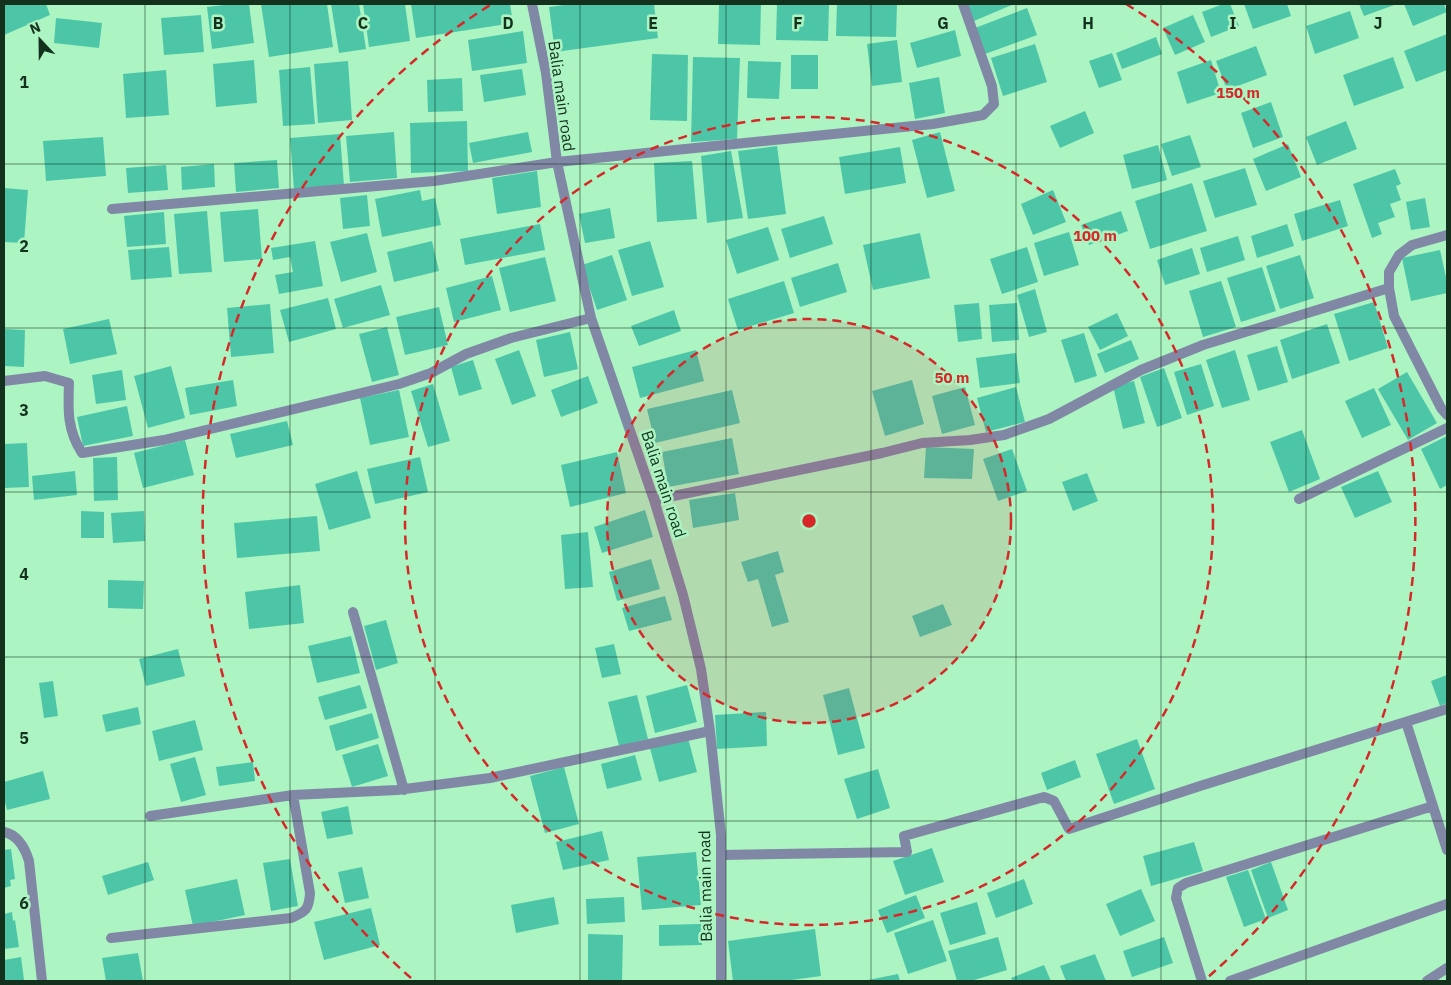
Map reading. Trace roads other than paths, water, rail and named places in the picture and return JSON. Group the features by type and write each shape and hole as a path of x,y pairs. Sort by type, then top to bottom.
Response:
{"street":[{"name":"Balia main road","path":"532,4 546,73 557,162 590,318 654,500 686,604 701,669 710,731 721,835 721,981"},
{"path":"112,208 434,181 557,162 933,124 984,115 994,104 992,86 963,4"},
{"path":"1447,235 1412,245 1399,255 1389,272 1389,288 1394,316 1447,415"},
{"path":"654,500 922,443 970,440 1004,435 1049,419 1141,370 1203,345 1389,288"},
{"path":"4,381 45,376 69,383 68,411 74,440 82,453 164,440 399,384 431,373 466,354 511,338 590,318"},
{"path":"1299,499 1447,428"},
{"path":"354,612 404,790"},
{"path":"721,855 907,852 904,836 1044,797 1054,800 1069,829 1447,709"},
{"path":"1406,722 1447,850"},
{"path":"150,816 293,795 404,790 490,778 710,731"},
{"path":"111,938 291,918 304,913 310,904 310,892 293,795"},
{"path":"1202,981 1176,898 1178,888 1186,883 1433,806"},
{"path":"4,832 10,833 24,847 29,861 42,981"},
{"path":"1230,981 1447,904"},
{"path":"1427,981 1447,968"}]}
